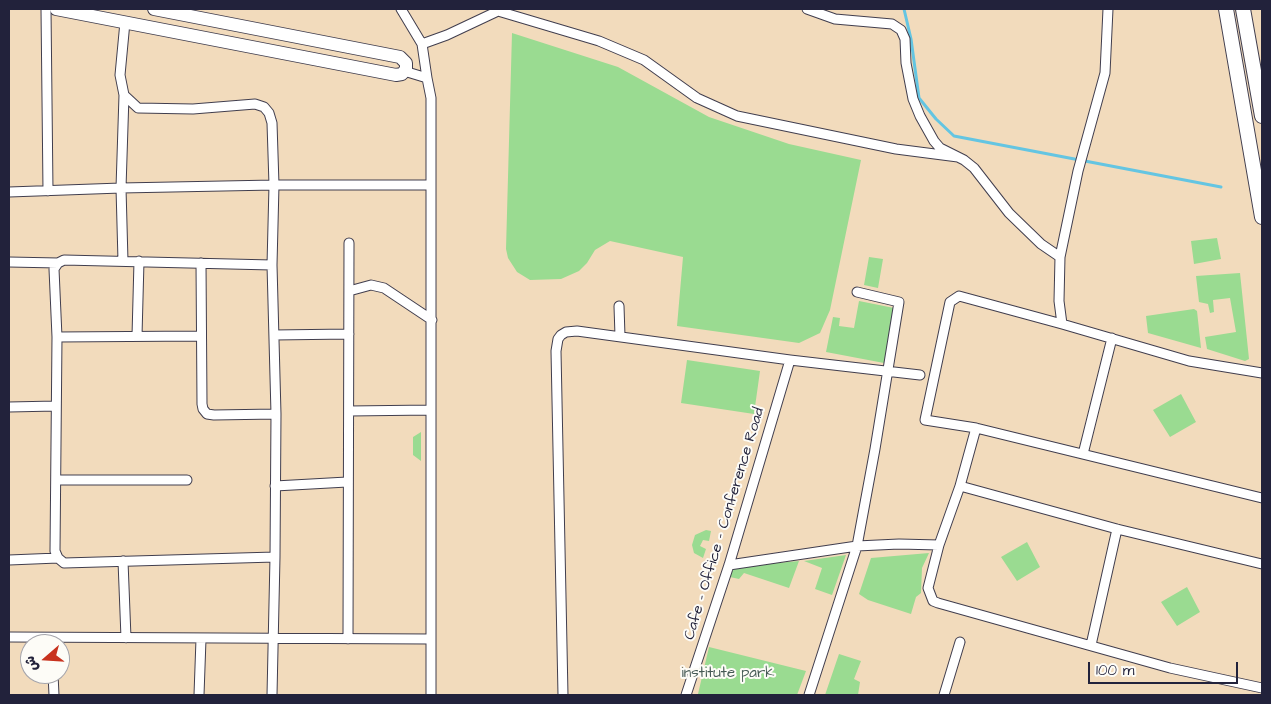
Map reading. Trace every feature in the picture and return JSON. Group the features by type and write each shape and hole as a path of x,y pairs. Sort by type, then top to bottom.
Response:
{"main road":[{"path":"1226,9 1262,217"},
{"path":"1243,9 1262,116"}],"street":[{"path":"46,9 48,191"},
{"path":"56,9 396,75 404,72 427,78"},
{"path":"154,9 400,57 406,63 404,72"},
{"path":"400,9 422,44 431,98 431,695"},
{"path":"807,9 835,19 892,24 901,30 905,39 908,81 920,116 934,141 940,148 974,168 995,196 1024,229 1060,256"},
{"path":"1062,324 1059,286 1060,256 1078,171 1105,73 1108,9"},
{"path":"422,44 447,35 498,11 598,41 644,60 697,98 737,116 896,149 958,157"},
{"path":"122,261 121,188 124,95 120,75 124,22"},
{"path":"124,95 138,108 193,109 255,104 264,107 269,113 272,123 274,185 272,265 276,414 272,695"},
{"path":"9,192 274,185 431,185"},
{"path":"348,639 349,243"},
{"path":"9,262 58,263 64,260 272,265"},
{"path":"138,336 139,261"},
{"path":"58,263 54,269 57,337 55,550 58,558 64,563 275,556"},
{"path":"201,263 202,404 207,414 276,414"},
{"path":"349,291 371,285 384,288 432,320"},
{"path":"809,695 857,546 899,302 856,292"},
{"path":"1262,374 1189,361 959,296 950,302 925,420 976,428 1262,498"},
{"path":"619,306 620,336"},
{"path":"563,695 556,345 561,335 572,330 790,360 920,375"},
{"path":"274,335 349,334"},
{"path":"57,337 201,336"},
{"path":"1083,454 1112,338"},
{"name":"Cafe - Office - Conference Road","path":"686,695 729,566 790,360"},
{"path":"9,407 56,406"},
{"path":"349,411 432,410"},
{"path":"976,428 960,486 939,545 928,588 933,601 1170,668 1262,688"},
{"path":"56,480 187,480"},
{"path":"275,486 347,482"},
{"path":"960,486 1117,529 1262,564"},
{"path":"1091,645 1117,529"},
{"path":"729,566 857,546 939,545"},
{"path":"9,560 58,558"},
{"path":"123,561 126,638"},
{"path":"199,695 201,639"},
{"path":"70,640 431,639"},
{"path":"944,695 960,642"}],"green space":[{"path":"512,33 618,67 709,117 789,144 861,160 830,310 820,333 799,343 677,326 683,257 610,241 595,250 587,263 579,271 561,279 530,280 517,272 508,258 506,249"},
{"path":"1217,238 1221,259 1194,264 1191,241"},
{"path":"869,257 883,259 878,288 864,285"},
{"path":"1240,273 1249,359 1245,361 1207,349 1205,337 1236,332 1230,298 1213,300 1214,312 1210,313 1208,304 1199,302 1196,276"},
{"path":"859,301 894,308 884,363 826,352 833,317 840,318 839,326 854,328"},
{"path":"1194,309 1197,311 1201,348 1148,333 1146,316"},
{"path":"687,360 760,371 754,414 681,403"},
{"path":"1181,394 1196,422 1170,437 1153,410"},
{"path":"421,432 421,461 413,455 413,437"},
{"path":"706,530 711,531 709,541 703,540 700,546 706,549 703,558 694,553 692,545 695,535"},
{"path":"1027,542 1040,567 1017,581 1001,557"},
{"path":"929,553 922,568 921,593 916,597 911,614 868,600 859,594 871,558"},
{"path":"846,555 832,595 815,589 822,568 804,561"},
{"path":"799,561 789,588 744,573 739,579 730,577 733,567"},
{"path":"1187,587 1200,612 1177,626 1161,602"},
{"name":"institute park","path":"709,647 806,671 797,695 698,694"},
{"path":"839,654 861,661 854,679 860,682 858,695 825,695"}],"waterway":[{"path":"904,9 911,39 919,98 936,119 954,136 1221,187"}]}
